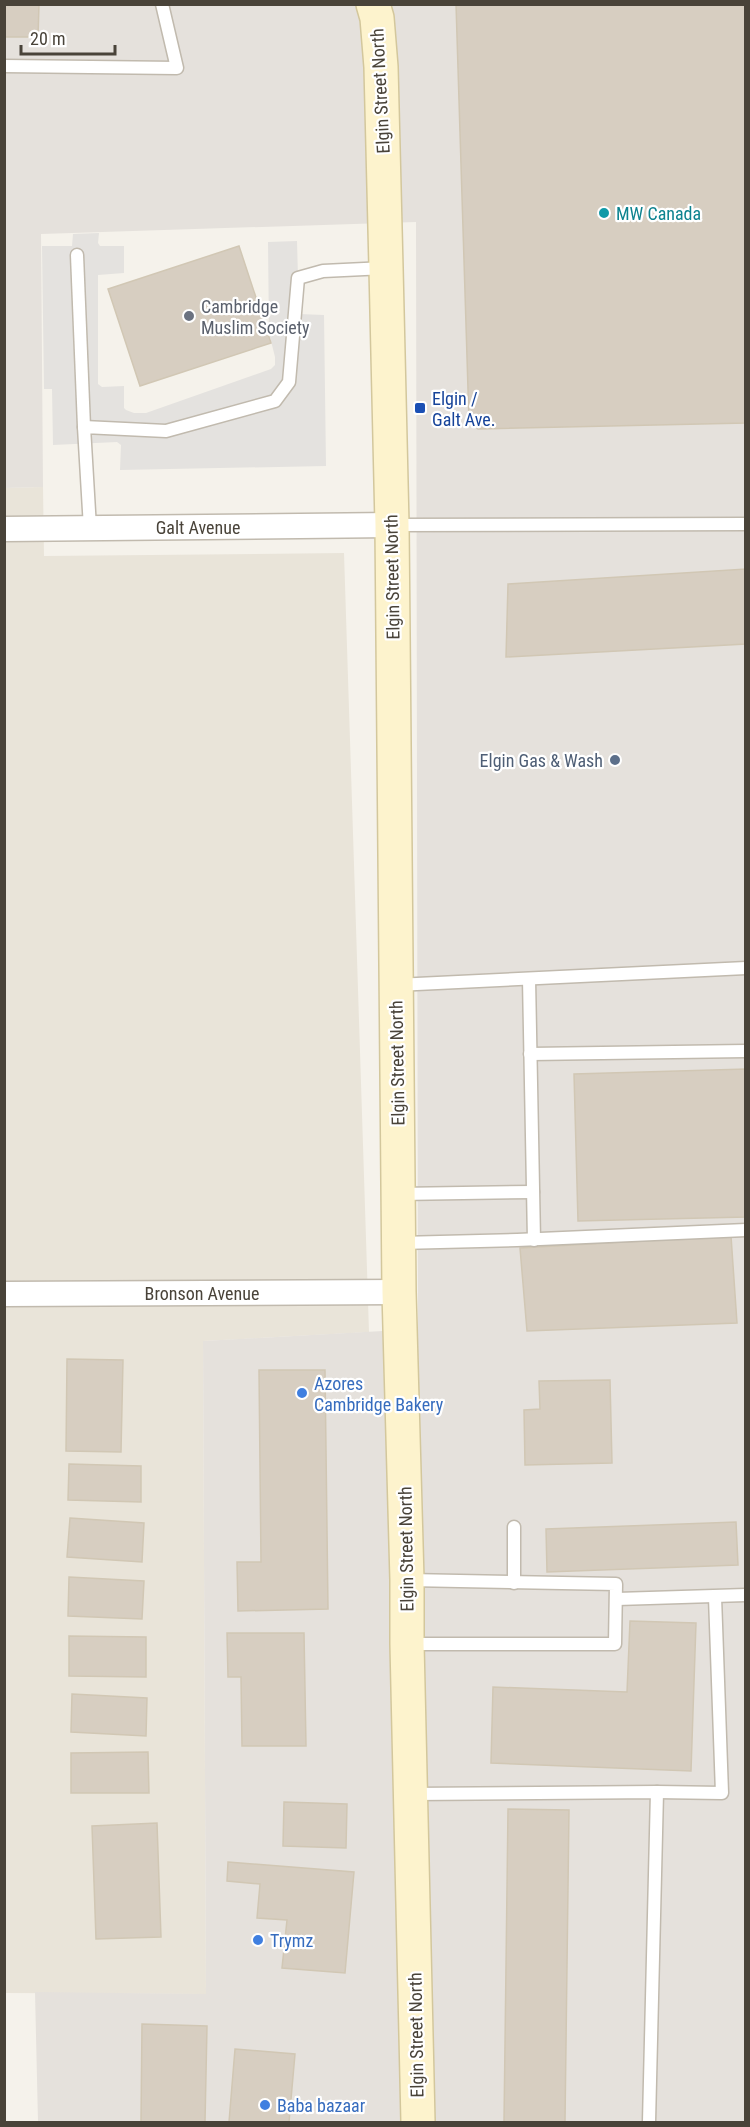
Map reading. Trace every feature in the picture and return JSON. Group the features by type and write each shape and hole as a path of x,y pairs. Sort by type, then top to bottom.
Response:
{"street":[{"name":"Elgin Street North","path":"373,4 377,18 381,67 392,525 399,1292 418,2122"},
{"name":"Galt Avenue","path":"4,529 392,525"},
{"name":"Bronson Avenue","path":"4,1294 399,1292"}],"lane":[{"path":"4,66 177,68 162,4"},
{"path":"77,255 90,528"},
{"path":"84,427 165,431 275,401 289,382 298,278 323,271 386,268"},
{"path":"392,525 746,524"},
{"path":"396,985 746,968"},
{"path":"529,979 534,1240"},
{"path":"530,1054 746,1051"},
{"path":"398,1194 533,1192"},
{"path":"399,1243 534,1240 746,1230"},
{"path":"514,1527 514,1582"},
{"path":"407,1580 616,1584 617,1599 615,1644 407,1644"},
{"path":"617,1599 746,1595"},
{"path":"411,1794 722,1792 715,1597"},
{"path":"649,2122 657,1792"}],"shaded area":[{"path":"4,5 745,5 745,2122 38,2122 35,1992 206,1994 203,1341 418,1329 416,222 41,234 43,487 5,488"},
{"path":"99,233 100,246 124,246 124,273 98,275 98,384 102,387 124,386 124,408 134,413 146,413 271,369 275,365 269,333 268,242 297,241 299,314 324,315 326,466 120,470 121,445 117,442 53,445 52,389 44,389 42,246 72,246 73,234"},
{"path":"43,487 44,556 344,553 369,1332 203,1341 206,1994 5,1993 4,488"}],"building":[{"path":"4,4 39,4 38,37 4,37"},
{"name":"MW Canada","path":"456,4 746,4 746,423 478,429 469,421"},
{"name":"Cambridge Muslim Society","path":"239,246 271,343 140,386 108,289"},
{"path":"746,569 746,644 506,657 508,584"},
{"path":"746,1069 746,1217 578,1221 574,1074"},
{"path":"731,1236 737,1323 527,1331 520,1248"},
{"path":"67,1359 123,1360 121,1452 66,1451"},
{"path":"259,1370 325,1370 328,1609 238,1611 237,1562 261,1562"},
{"path":"610,1380 612,1463 525,1465 524,1410 540,1409 539,1381"},
{"path":"69,1464 141,1466 141,1502 68,1500"},
{"path":"70,1518 144,1523 142,1562 67,1557"},
{"path":"736,1522 738,1565 547,1572 546,1529"},
{"path":"69,1577 144,1581 142,1619 68,1616"},
{"path":"630,1621 696,1623 691,1771 491,1763 493,1687 627,1692"},
{"path":"227,1633 304,1633 306,1746 242,1746 241,1677 228,1677"},
{"path":"69,1636 146,1637 146,1677 69,1676"},
{"path":"72,1694 147,1698 146,1736 71,1732"},
{"path":"148,1752 149,1793 71,1793 71,1753"},
{"path":"284,1802 347,1804 346,1848 283,1846"},
{"path":"508,1809 569,1810 565,2122 504,2122"},
{"path":"157,1823 161,1937 96,1939 92,1826"},
{"path":"228,1862 354,1872 345,1973 282,1968 287,1920 257,1918 260,1884 227,1881"},
{"path":"142,2024 207,2026 205,2122 141,2122"},
{"path":"235,2049 295,2054 289,2122 229,2122"}],"place":[{"name":"MW Canada","path":"604,213"},
{"name":"Cambridge Muslim Society","path":"189,316"},
{"name":"Elgin / Galt Ave.","path":"420,408"},
{"name":"Elgin Gas & Wash","path":"615,760"},
{"name":"Azores Cambridge Bakery","path":"302,1393"},
{"name":"Trymz","path":"258,1940"},
{"name":"Baba bazaar","path":"265,2105"}]}
